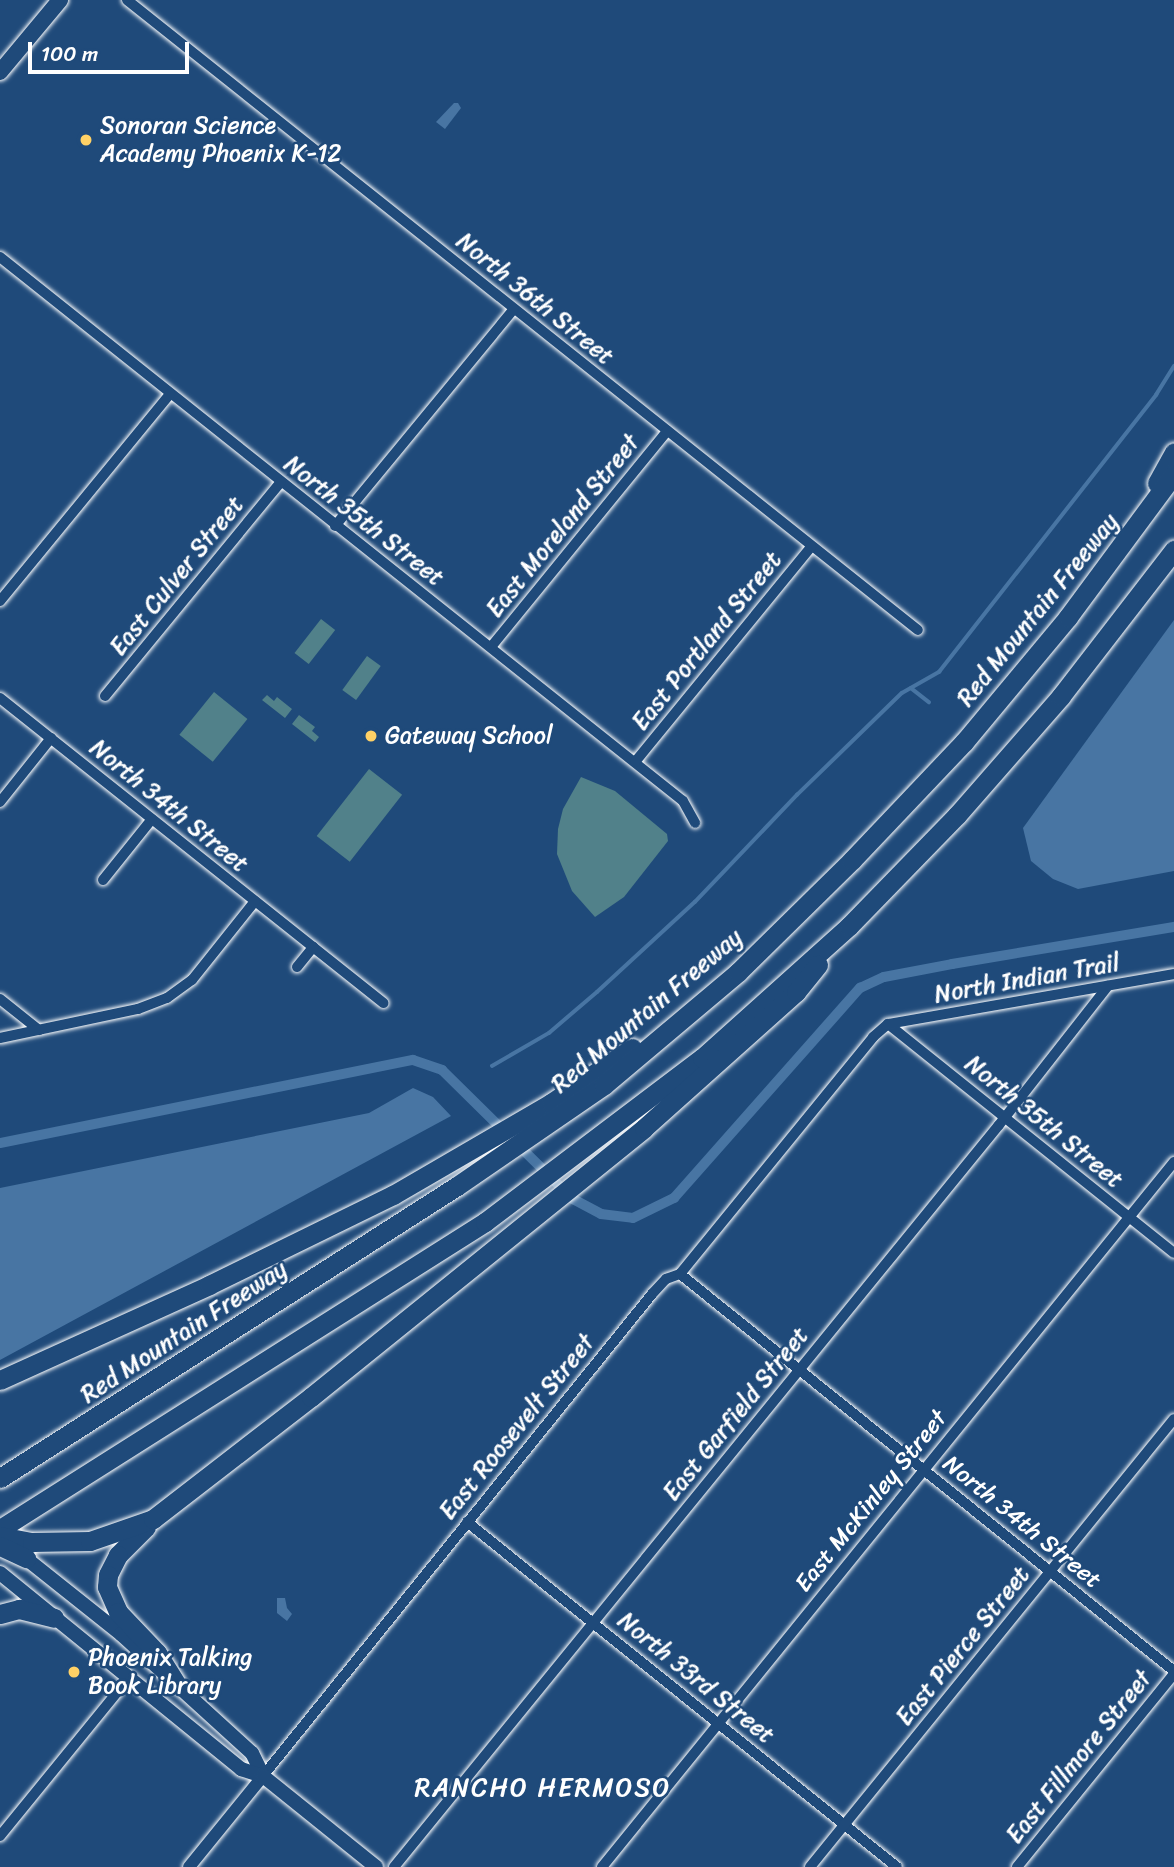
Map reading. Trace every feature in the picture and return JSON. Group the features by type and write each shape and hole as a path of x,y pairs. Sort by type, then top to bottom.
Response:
{"highway":[{"path":"1117,554 1174,452"},
{"name":"Red Mountain Freeway","path":"0,1478 457,1186 632,1048 731,964 793,918 871,841 964,742 1043,649 1117,554 1174,474"},
{"path":"176,1684 157,1653 118,1612 107,1587 118,1555 153,1519 506,1241 599,1151 849,926 921,854 1010,756 1094,656 1174,550"},
{"path":"0,1380 209,1285 556,1109"},
{"path":"0,1529 599,1151"},
{"path":"0,1391 33,1367"},
{"path":"0,1537 32,1542 90,1541 153,1519"},
{"path":"0,1546 26,1558"},
{"path":"0,1615 19,1609 54,1618"}],"main road":[{"path":"0,72 60,0"},
{"path":"0,1537 113,1628 252,1753 263,1776"},
{"path":"0,1573 242,1769 263,1776 376,1867"}],"street":[{"name":"North 36th Street","path":"127,0 918,630"},
{"name":"North 35th Street","path":"0,257 684,801 695,823"},
{"path":"335,526 513,309"},
{"path":"0,601 170,394"},
{"name":"East Moreland Street","path":"491,647 667,431"},
{"name":"East Culver Street","path":"105,696 281,482"},
{"name":"East Portland Street","path":"635,762 811,547"},
{"name":"North 34th Street","path":"0,698 383,1003"},
{"path":"0,802 51,738"},
{"path":"103,880 152,819"},
{"path":"0,1038 138,1009 181,990 255,901"},
{"path":"297,967 313,947"},
{"name":"North Indian Trail","path":"888,1024 1174,974"},
{"name":"East Garfield Street","path":"394,1867 800,1370 1108,986"},
{"path":"0,999 39,1030"},
{"name":"North 35th Street","path":"888,1024 1174,1253"},
{"name":"East Roosevelt Street","path":"189,1867 652,1294 666,1279 680,1274 873,1037 888,1024"},
{"name":"East McKinley Street","path":"601,1867 1174,1161"},
{"name":"North 34th Street","path":"680,1274 1174,1672"},
{"name":"East Pierce Street","path":"810,1867 1174,1419"},
{"name":"North 33rd Street","path":"467,1522 897,1867"},
{"name":"East Fillmore Street","path":"1017,1867 1174,1672"},
{"path":"0,1836 129,1678"}],"green space":[{"path":"321,619 335,630 309,664 295,653"},
{"path":"367,656 381,666 356,700 342,690"},
{"path":"214,692 247,719 213,762 179,735"},
{"path":"267,695 274,701 277,697 292,709 285,718 262,700"},
{"path":"299,715 315,727 312,731 319,737 315,742 292,724"},
{"path":"369,769 402,795 350,862 317,836"},
{"path":"581,777 615,791 667,834 668,841 624,897 595,917 572,891 557,854 558,829 563,809"}],"water":[{"path":"454,103 458,103 461,108 445,129 436,122"},
{"path":"1174,620 1174,871 1078,889 1053,879 1031,861 1023,828"},
{"path":"413,1088 433,1097 451,1116 0,1360 0,1188 369,1113"},
{"path":"277,1598 285,1598 287,1608 292,1614 287,1621 277,1613"}],"waterway":[{"path":"492,1066 549,1033 597,992 695,902 797,795 902,693 939,672 1156,395 1174,366"},
{"path":"911,688 929,702"},
{"path":"0,1143 413,1060 442,1070 573,1199 601,1214 633,1218 674,1198 860,988 884,977 1174,927"}],"place":[{"name":"Sonoran Science Academy Phoenix K-12","path":"86,140"},
{"name":"Gateway School","path":"371,736"},
{"name":"Phoenix Talking Book Library","path":"74,1672"}],"district":[{"name":"RANCHO HERMOSO","path":"543,1788"}]}
